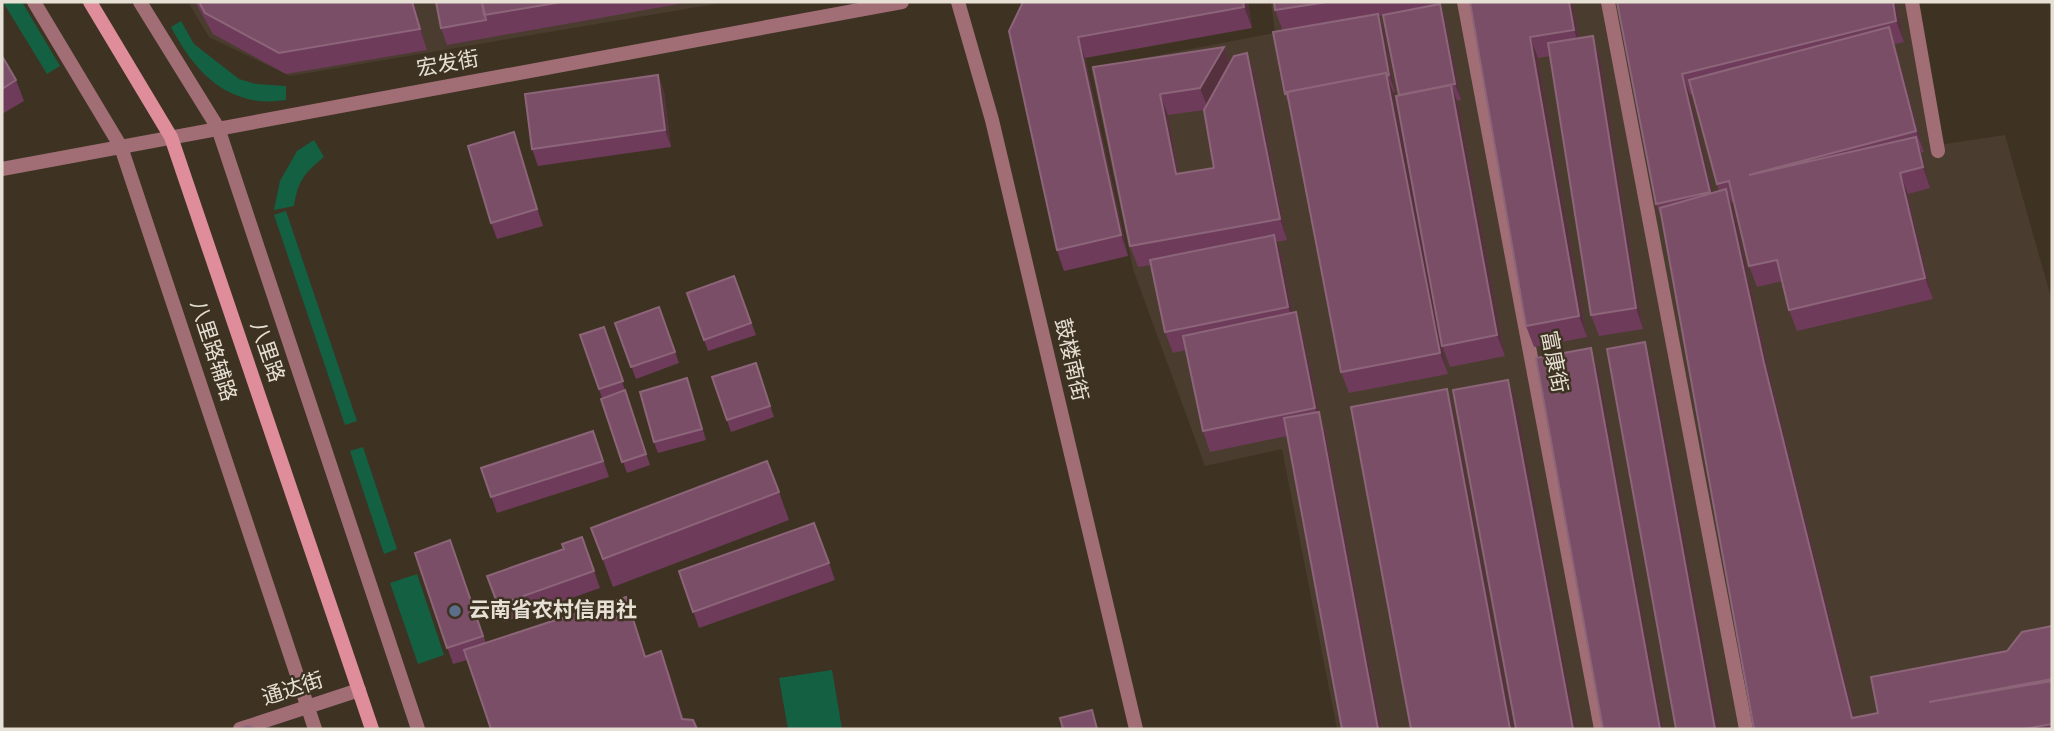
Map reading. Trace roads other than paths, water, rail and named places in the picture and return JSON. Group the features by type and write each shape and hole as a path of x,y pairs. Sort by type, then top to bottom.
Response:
{"main road":[{"name":"八里路","path":"90,2 171,137 372,729"}],"street":[{"name":"八里路辅路","path":"34,2 121,146 315,729"},
{"path":"140,2 218,128 418,729"},
{"name":"宏发街","path":"2,169 902,2"},
{"name":"鼓楼南街","path":"958,2 992,120 1136,729"},
{"name":"富康街","path":"1464,2 1601,729"},
{"path":"1608,2 1746,729"},
{"path":"1912,2 1938,151"},
{"name":"通达街","path":"240,729 359,690"}],"place":[{"name":"云南省农村信用社","path":"455,611"}]}
